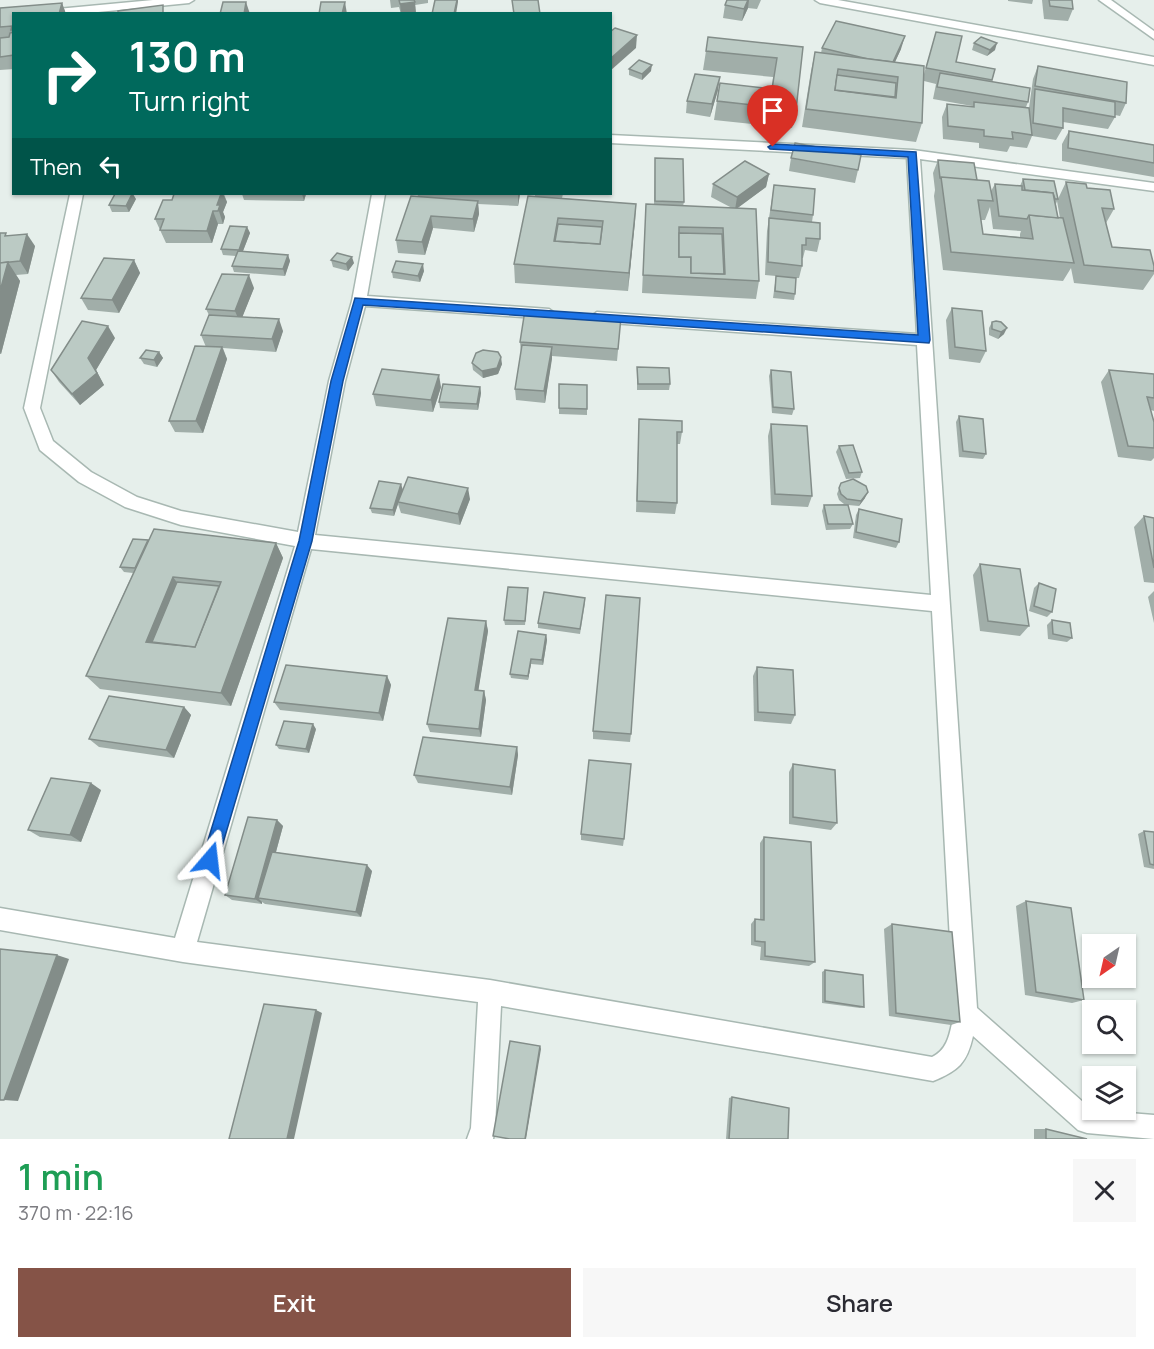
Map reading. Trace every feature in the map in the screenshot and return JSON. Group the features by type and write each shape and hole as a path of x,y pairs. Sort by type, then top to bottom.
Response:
{"street":[{"path":"54,12 189,0"},
{"path":"820,0 1154,61"},
{"path":"1104,0 1154,36"},
{"path":"612,139 913,154 1154,187"},
{"path":"0,919 183,951 490,992 933,1069 950,1061 959,1045 966,1014 913,154"},
{"path":"76,195 32,408 46,445 84,477 131,502 181,518 305,541 940,604"},
{"path":"183,951 305,541 337,381 358,301 379,195"},
{"path":"358,301 559,315"},
{"path":"583,316 924,340"},
{"path":"480,1139 483,1128 490,992"},
{"path":"966,1014 1086,1120 1154,1127"}],"building":[{"path":"399,0 414,0 415,2 400,4"},
{"path":"435,0 457,0 454,12 432,12"},
{"path":"512,0 538,0 540,12 514,12"},
{"path":"727,0 748,0 744,9 725,5"},
{"path":"1049,0 1072,0 1073,9 1050,6"},
{"path":"223,2 246,2 244,12 220,12"},
{"path":"321,2 345,2 342,12 319,12"},
{"path":"62,3 60,12 12,12 12,26 0,27 0,8"},
{"path":"163,5 163,12 118,11"},
{"path":"836,21 905,36 893,62 868,59 822,48"},
{"path":"615,28 637,35 612,57 612,30"},
{"path":"12,32 12,55 0,57 0,38 9,37"},
{"path":"936,32 962,36 956,62 995,69 992,80 926,68"},
{"path":"708,37 803,47 796,110 717,101 720,83 772,89 777,58 706,51"},
{"path":"981,37 997,43 990,50 974,43"},
{"path":"815,52 924,66 922,123 806,109","holes":["838,69 898,77 896,98 835,90"]},
{"path":"639,60 652,65 642,74 629,69"},
{"path":"1038,66 1127,82 1126,103 1035,86"},
{"path":"940,73 1030,88 1028,102 937,87"},
{"path":"695,74 720,77 712,104 687,101"},
{"path":"837,75 896,83 895,97 835,90"},
{"path":"1035,89 1115,102 1115,117 1063,108 1063,128 1033,123"},
{"path":"974,102 1029,108 1032,135 1012,132 1013,139 984,136 984,130 948,126 947,104 974,107"},
{"path":"1069,131 1154,145 1154,163 1068,148"},
{"path":"795,143 861,155 858,170 791,158"},
{"path":"655,158 683,159 684,202 655,201"},
{"path":"938,160 974,163 977,180 940,178"},
{"path":"745,161 769,174 737,197 713,184"},
{"path":"941,177 989,181 993,201 978,200 983,234 1033,239 1029,215 1063,218 1074,263 951,252"},
{"path":"1023,179 1054,181 1058,199 1055,199 1053,193 1025,190"},
{"path":"1066,182 1086,184 1087,188 1110,190 1114,209 1102,208 1112,247 1150,250 1154,271 1084,265"},
{"path":"995,184 1022,186 1022,190 1053,193 1058,218 1029,215 1027,219 999,216"},
{"path":"774,185 815,189 813,215 771,210"},
{"path":"114,195 132,195 126,206 109,205"},
{"path":"174,195 221,195 217,205 220,205 218,211 213,211 207,231 160,230 164,219 155,219 163,200 172,200"},
{"path":"411,196 478,201 473,219 431,216 422,242 396,240"},
{"path":"528,196 636,204 629,273 514,264","holes":["558,218 603,221 600,244 554,241"]},
{"path":"646,204 756,209 759,281 643,275","holes":["679,227 723,228 725,274 691,273 691,257 679,257"]},
{"path":"769,218 820,223 820,239 806,238 806,245 802,245 802,266 768,262"},
{"path":"558,224 602,227 600,244 555,241"},
{"path":"230,226 247,227 239,250 221,249"},
{"path":"0,233 6,233 5,236 27,234 20,261 0,263"},
{"path":"679,233 722,234 724,274 691,273 691,257 679,257"},
{"path":"238,251 288,255 283,269 232,266"},
{"path":"337,253 352,257 346,264 331,260"},
{"path":"104,258 134,260 112,300 81,298"},
{"path":"396,261 423,264 418,276 392,272"},
{"path":"8,262 0,291 0,263"},
{"path":"222,274 249,275 235,311 206,309"},
{"path":"776,276 796,278 795,294 775,291"},
{"path":"952,308 982,311 986,351 955,347"},
{"path":"525,310 621,317 618,349 520,342"},
{"path":"209,315 279,319 272,339 201,335"},
{"path":"82,321 108,326 88,358 97,373 72,394 51,370"},
{"path":"992,322 1001,322 1007,328 1001,332 992,329"},
{"path":"522,345 552,347 544,391 515,389"},
{"path":"195,346 222,347 196,421 169,421"},
{"path":"146,350 159,352 154,360 140,358"},
{"path":"483,350 498,352 501,357 497,368 482,371 472,363 476,353"},
{"path":"637,367 669,368 670,384 638,384"},
{"path":"382,369 439,375 431,400 373,394"},
{"path":"771,370 791,372 794,409 773,407"},
{"path":"1109,370 1154,374 1154,398 1147,397 1154,422 1154,448 1128,446"},
{"path":"443,384 480,387 477,404 439,402"},
{"path":"559,384 587,385 587,409 559,408"},
{"path":"959,416 983,419 986,454 963,451"},
{"path":"639,419 682,421 682,432 677,432 677,503 637,501"},
{"path":"771,424 807,426 812,496 775,494"},
{"path":"853,445 862,472 849,473 839,446"},
{"path":"408,477 468,488 458,514 398,502"},
{"path":"853,479 866,486 868,492 861,501 847,499 841,494 839,488 841,483"},
{"path":"379,481 401,484 393,510 370,508"},
{"path":"824,505 848,505 853,524 828,524"},
{"path":"859,509 902,519 899,542 856,532"},
{"path":"1144,516 1154,518 1154,568"},
{"path":"154,529 276,543 221,693 86,676","holes":["173,577 221,582 195,647 146,642"]},
{"path":"133,539 148,540 135,568 120,567"},
{"path":"980,564 1020,569 1029,626 988,621"},
{"path":"177,582 219,586 195,647 152,642"},
{"path":"1039,583 1056,589 1052,612 1034,606"},
{"path":"508,587 528,588 525,621 504,620"},
{"path":"544,592 585,598 580,629 538,623"},
{"path":"606,595 640,598 631,734 593,731"},
{"path":"448,618 486,621 475,690 484,691 479,729 427,724"},
{"path":"1052,620 1070,623 1072,638 1053,634"},
{"path":"518,631 546,635 542,660 531,659 528,676 510,674"},
{"path":"286,665 387,676 379,713 274,702"},
{"path":"757,667 793,670 795,715 758,712"},
{"path":"109,696 184,707 166,750 89,739"},
{"path":"284,721 313,724 306,749 276,745"},
{"path":"423,737 517,747 510,787 414,775"},
{"path":"589,760 631,764 624,839 581,834"},
{"path":"793,764 835,770 837,823 793,817"},
{"path":"51,778 91,783 70,835 28,830"},
{"path":"248,817 277,820 255,899 225,895"},
{"path":"1144,831 1154,832 1154,865 1150,864"},
{"path":"764,837 811,842 815,962 765,956 765,942 755,941 755,919 764,920"},
{"path":"272,852 367,865 356,912 258,898"},
{"path":"1026,901 1071,908 1084,1000 1036,992"},
{"path":"892,924 952,932 960,1022 896,1013"},
{"path":"0,949 57,955 4,1100 0,1100"},
{"path":"825,970 863,975 864,1007 825,1001"},
{"path":"264,1004 316,1010 287,1139 229,1139"},
{"path":"510,1041 540,1046 525,1139 493,1136"},
{"path":"732,1097 789,1108 788,1139 729,1139"},
{"path":"1046,1129 1087,1139 1046,1139"}],"route":[{"path":"210,860 305,541 337,381 358,301 924,340 913,154 773,147"}]}
